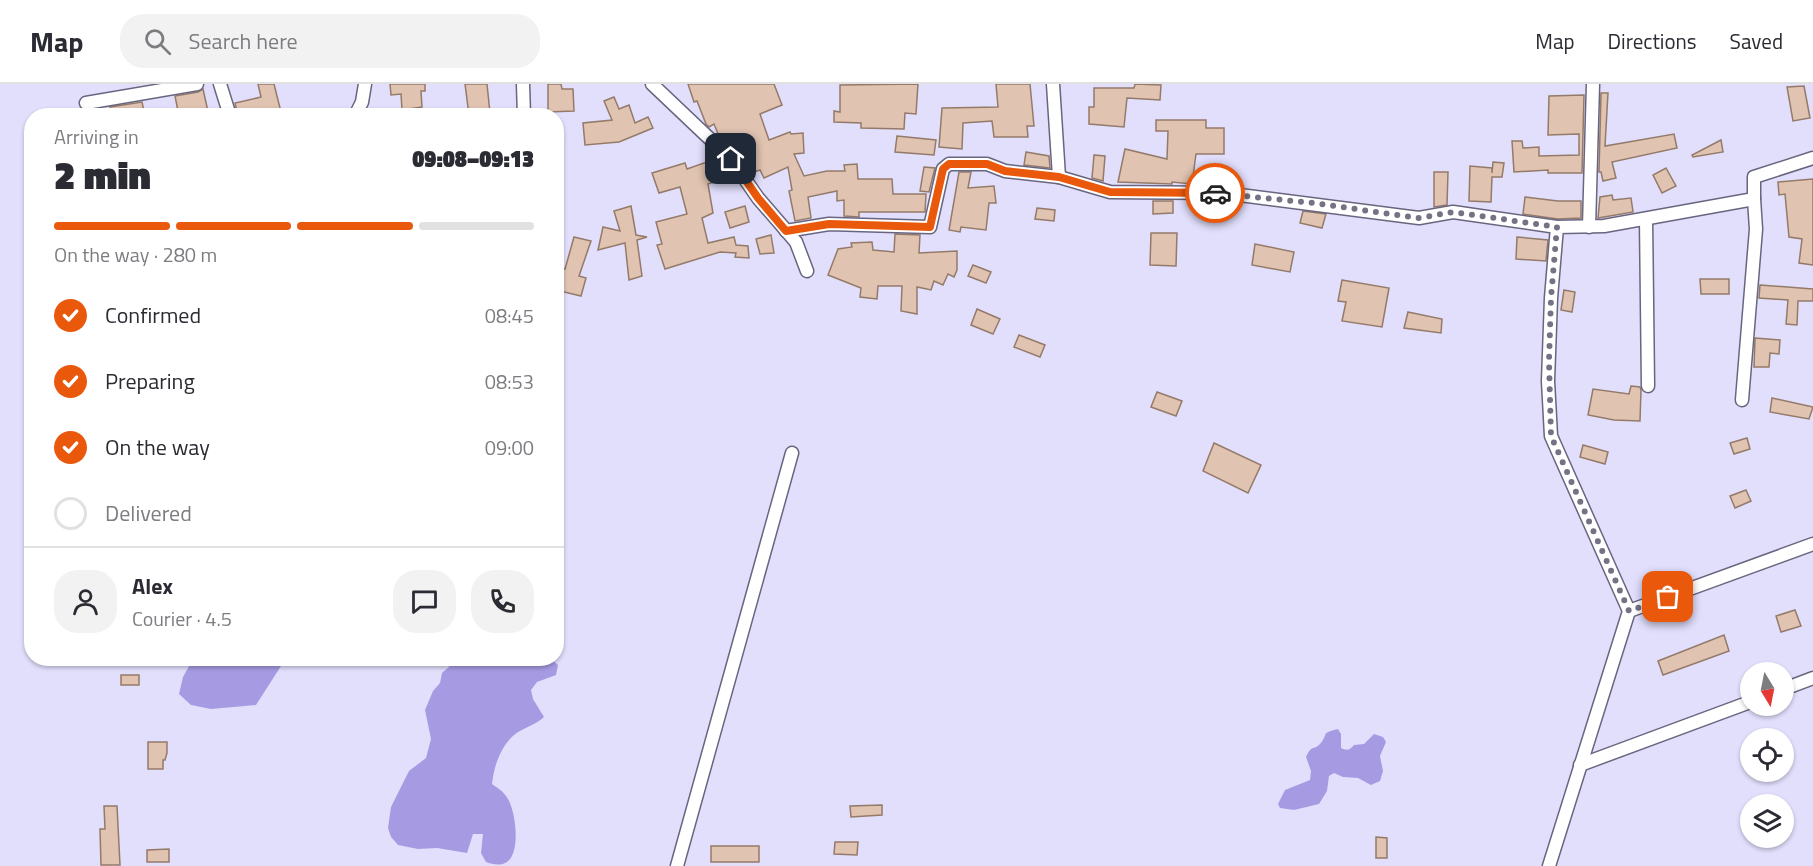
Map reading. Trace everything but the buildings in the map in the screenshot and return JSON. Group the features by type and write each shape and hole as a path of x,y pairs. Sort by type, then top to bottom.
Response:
{"street":[{"path":"220,84 228,108"},
{"path":"359,108 366,84"},
{"path":"523,84 524,108"},
{"path":"652,84 731,159 758,198 796,242 807,271"},
{"path":"1053,84 1059,177"},
{"path":"1589,227 1593,84"},
{"path":"86,103 190,85"},
{"path":"1742,400 1755,229 1754,177 1813,158"},
{"path":"786,231 829,224 930,227 943,169 949,164 987,164 1005,171 1059,177 1110,192 1224,193 1419,218 1453,212 1557,227 1604,226 1754,199"},
{"path":"1646,219 1648,386"},
{"path":"1549,866 1629,611 1551,436 1548,381 1551,298 1557,227"},
{"path":"677,866 792,453"},
{"path":"1629,611 1813,544"},
{"path":"1794,686 1813,678"},
{"path":"1580,765 1740,706"}],"shaded area":[{"path":"189,666 281,666 256,705 211,709 191,705 179,694 183,677"},
{"path":"450,666 558,666 556,675 537,682 531,690 533,699 544,717 508,741 495,769 492,784 503,792 510,802 516,831 514,851 510,859 503,864 486,862 481,853 483,834 473,834 467,853 398,845 391,837 388,828 391,807 409,771 426,758 431,739 425,710 433,691 440,683 442,673"},
{"path":"1338,729 1341,734 1341,748 1345,750 1354,745 1364,744 1374,734 1383,737 1386,742 1380,756 1383,771 1380,781 1371,785 1358,778 1343,777 1334,773 1329,776 1327,791 1319,804 1294,810 1280,808 1278,804 1285,790 1310,780 1311,771 1306,757 1310,750 1323,741 1327,733"}],"way so far":[{"path":"1215,193 1313,203 1419,218 1453,212 1557,227 1551,298 1548,381 1551,436 1629,611 1668,597"}],"route":[{"path":"731,159 758,198 786,231 829,224 930,227 943,169 949,164 987,164 1005,171 1059,177 1110,192 1215,193"}]}
